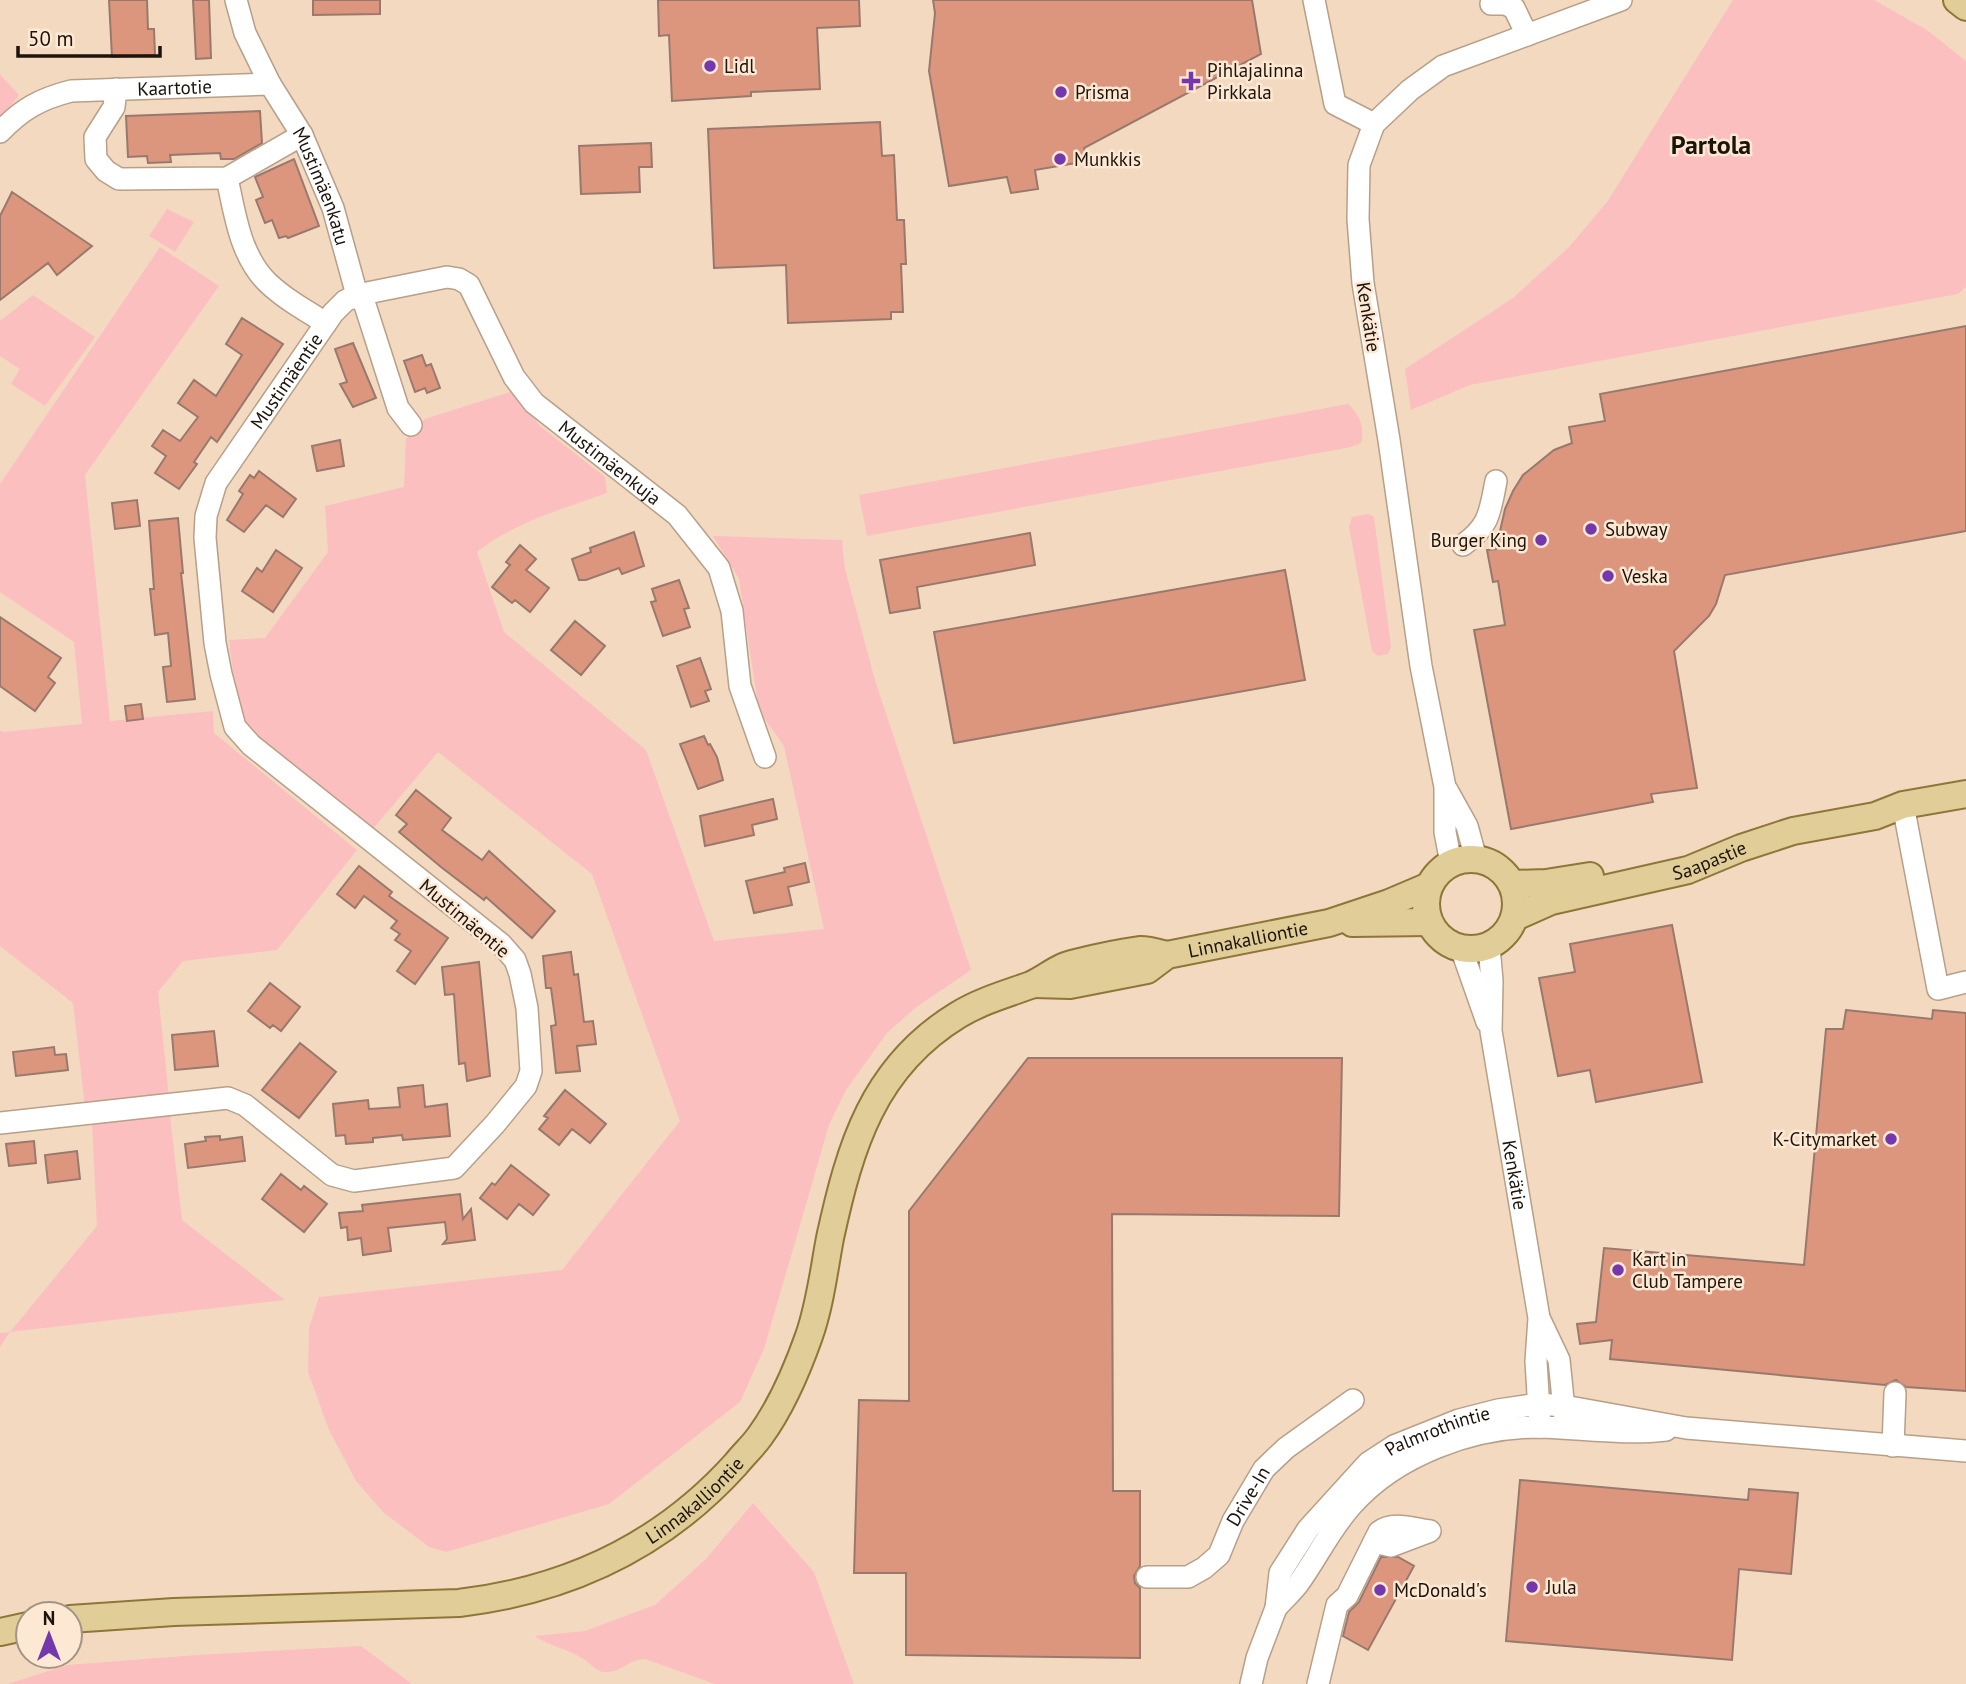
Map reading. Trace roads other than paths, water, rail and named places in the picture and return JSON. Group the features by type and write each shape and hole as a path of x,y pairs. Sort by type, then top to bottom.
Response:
{"main road":[{"path":"1957,0 1966,7"},
{"name":"Saapastie","path":"1514,917 1551,901 1688,870 1771,838 1875,816 1903,806 1966,794"},
{"name":"Saapastie","path":"1512,884 1546,883 1657,863 1745,828 1811,811 1868,801 1903,806"},
{"path":"1464,861 1493,864 1512,884 1516,899 1514,917 1499,939 1489,946 1476,949 1449,944 1436,933 1429,922 1426,912 1429,887 1439,871 1464,861"},
{"name":"Linnakalliontie","path":"84,1618 148,1613 459,1603 500,1598 567,1579 633,1549 675,1520 715,1487 761,1436 791,1383 810,1334 834,1219 863,1120 888,1081 916,1047 958,1015 998,995 1033,984 1070,985 1147,970 1167,955 1329,923 1429,887"},
{"name":"Linnakalliontie","path":"1329,923 1429,922"}],"street":[{"path":"236,0 245,33 270,84"},
{"path":"1314,0 1335,104 1374,124"},
{"name":"Kenkätie","path":"1464,861 1467,826 1445,787 1421,666 1363,283 1358,219 1359,165 1374,124 1410,90 1443,66 1621,0"},
{"path":"1491,4 1505,4 1514,8 1527,35"},
{"name":"Kaartotie","path":"0,132 19,112 50,97 71,91 270,84"},
{"name":"Mustimäenkatu","path":"270,84 302,135 333,208 357,295 365,305 398,408 411,425"},
{"path":"116,89 114,107 95,137 96,159 106,171 119,179 227,178 302,135"},
{"path":"227,178 239,231 248,256 266,282 290,301 326,323"},
{"name":"Mustimäenkuja","path":"357,295 447,277 459,279 469,285 514,377 534,403 677,515 719,568 726,584 732,611 740,686 765,757"},
{"name":"Mustimäentie","path":"0,1123 228,1098 245,1105 332,1175 354,1181 454,1168 495,1124 528,1081 531,1071 527,1008 515,961 501,944 251,745 235,727 215,643 205,538 206,516 216,483 326,323 345,301 357,295"},
{"path":"1463,545 1479,534 1489,515 1496,481"},
{"path":"1903,806 1938,989 1966,982"},
{"name":"Kenkätie","path":"1489,946 1492,981 1491,1031 1539,1318 1536,1361 1540,1427"},
{"name":"Kenkätie","path":"1461,948 1491,1031"},
{"name":"Kenkätie","path":"1539,1318 1559,1360 1565,1429"},
{"path":"1892,1446 1895,1392"},
{"name":"Drive-In","path":"1147,1577 1188,1577 1205,1568 1219,1555 1233,1521 1264,1469 1286,1447 1353,1400"},
{"name":"Palmrothintie","path":"1251,1684 1257,1658 1276,1608 1280,1573 1308,1529 1368,1463 1394,1446 1459,1420 1498,1410 1539,1404 1686,1428 1966,1451"},
{"name":"Palmrothintie","path":"1276,1608 1298,1584 1322,1543 1345,1512 1380,1479 1402,1464 1458,1441 1496,1431 1540,1427 1641,1433 1686,1428"},
{"path":"1318,1684 1338,1605 1347,1595 1378,1532 1394,1526 1430,1531"}],"place":[{"name":"Lidl","path":"710,66"},
{"name":"Pihlajalinna Pirkkala","path":"1191,81"},
{"name":"Prisma","path":"1061,92"},
{"name":"Munkkis","path":"1060,159"},
{"name":"Subway","path":"1591,529"},
{"name":"Burger King","path":"1541,540"},
{"name":"Veska","path":"1608,576"},
{"name":"K-Citymarket","path":"1891,1139"},
{"name":"Kart in Club Tampere","path":"1618,1270"},
{"name":"Jula","path":"1532,1587"},
{"name":"McDonald's","path":"1380,1590"}],"district":[{"name":"Partola","path":"1711,144"}]}
